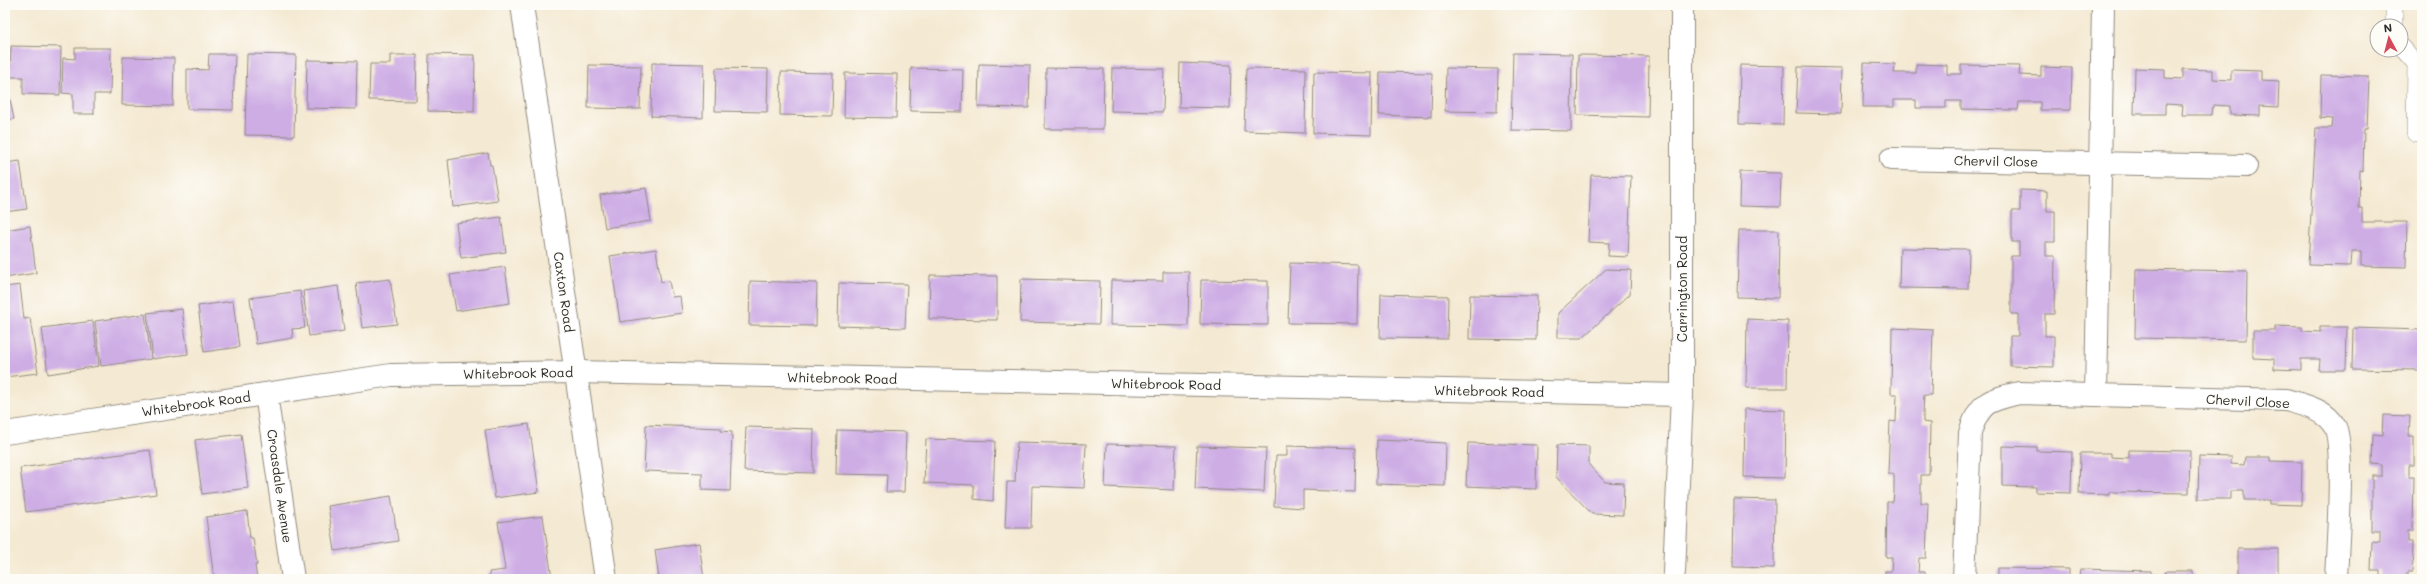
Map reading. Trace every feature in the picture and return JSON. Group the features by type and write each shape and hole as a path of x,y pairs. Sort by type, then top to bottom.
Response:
{"street":[{"name":"Caxton Road","path":"522,5 606,579"},
{"name":"Carrington Road","path":"1674,572 1682,395 1682,5"},
{"path":"2096,395 2103,5"},
{"name":"Chervil Close","path":"1891,159 2246,166"},
{"name":"Whitebrook Road","path":"5,432 391,375 575,372 1682,395"},
{"name":"Chervil Close","path":"1964,579 1970,433 1976,414 1992,400 2019,393 2286,400 2317,409 2335,427 2340,450 2336,579"},
{"name":"Croasdale Avenue","path":"266,394 293,579"}],"lane":[{"path":"2394,5 2394,18"},
{"path":"2409,56 2416,64 2415,133"}],"building":[{"path":"11,46 61,47 60,95 23,94 23,77 10,77"},
{"path":"75,48 111,48 110,94 94,94 94,114 73,114 73,94 62,93 63,58 75,59"},
{"path":"1513,53 1572,54 1571,131 1511,130"},
{"path":"209,54 235,54 233,110 187,109 187,69 208,70"},
{"path":"247,54 296,55 294,136 245,135"},
{"path":"429,54 475,55 474,112 428,111"},
{"path":"390,55 417,55 416,101 369,100 370,64 390,64"},
{"path":"1578,55 1649,56 1648,117 1577,115"},
{"path":"123,57 174,58 173,106 122,105"},
{"path":"307,60 357,61 356,109 306,108"},
{"path":"652,63 704,64 703,118 651,116"},
{"path":"1180,63 1231,65 1230,108 1179,107"},
{"path":"1864,63 1895,64 1894,73 1916,73 1916,64 1947,65 1947,74 1961,74 1961,65 2020,66 2019,75 2041,76 2041,67 2072,68 2071,110 2040,110 2040,102 2019,102 2018,110 1961,109 1961,101 1946,101 1946,108 1916,108 1916,100 1894,100 1894,107 1863,107"},
{"path":"979,64 1030,65 1029,108 978,107"},
{"path":"589,65 641,66 640,109 588,108"},
{"path":"1740,65 1784,66 1783,125 1739,124"},
{"path":"1798,67 1842,68 1841,114 1796,113"},
{"path":"716,68 768,69 767,112 715,111"},
{"path":"911,68 963,69 962,112 910,111"},
{"path":"1046,68 1104,69 1103,129 1045,129"},
{"path":"1112,68 1164,69 1163,112 1111,111"},
{"path":"1246,68 1306,69 1305,133 1244,131"},
{"path":"1446,68 1498,69 1497,112 1445,111"},
{"path":"2135,68 2165,69 2165,78 2183,79 2183,69 2213,70 2213,79 2231,80 2231,70 2261,71 2261,80 2279,81 2278,107 2260,106 2260,116 2230,115 2230,106 2213,105 2212,115 2182,115 2183,105 2165,104 2165,114 2134,114"},
{"path":"781,72 833,73 832,116 780,115"},
{"path":"1314,72 1372,73 1371,135 1313,133"},
{"path":"1380,72 1432,73 1431,117 1379,115"},
{"path":"845,73 897,74 896,118 844,117"},
{"path":"5,74 14,119 5,121"},
{"path":"2321,75 2369,76 2367,129 2364,129 2363,171 2360,170 2359,208 2362,208 2362,222 2407,222 2406,267 2361,266 2361,251 2352,251 2351,266 2308,265 2316,128 2332,128 2333,119 2320,118"},
{"path":"488,153 490,165 492,165 498,201 453,207 448,160"},
{"path":"20,161 27,209 5,212 5,163"},
{"path":"1740,172 1781,173 1780,207 1739,206"},
{"path":"1591,175 1631,176 1628,257 1608,256 1609,243 1588,242"},
{"path":"646,188 651,221 605,228 600,195"},
{"path":"2020,190 2047,191 2047,211 2055,211 2055,242 2046,242 2046,256 2055,256 2054,314 2045,314 2045,336 2054,336 2054,367 2010,366 2010,336 2018,336 2018,314 2011,314 2011,256 2019,256 2019,242 2012,242 2012,211 2020,211"},
{"path":"501,217 506,252 461,258 456,223"},
{"path":"30,226 36,273 5,278 5,230"},
{"path":"1739,230 1779,230 1778,298 1737,297"},
{"path":"1900,248 1969,249 1968,289 1899,288"},
{"path":"656,249 661,282 669,281 672,297 680,296 682,313 620,322 610,256"},
{"path":"1290,263 1358,265 1357,324 1288,323"},
{"path":"505,267 510,303 456,311 450,275"},
{"path":"1606,269 1631,270 1630,294 1582,338 1558,338 1558,313"},
{"path":"2136,269 2247,271 2246,340 2135,338"},
{"path":"1163,272 1189,272 1188,326 1110,325 1111,280 1163,281"},
{"path":"930,275 997,276 997,320 929,319"},
{"path":"390,279 397,324 362,328 356,283"},
{"path":"1021,279 1100,281 1099,324 1020,322"},
{"path":"1201,280 1268,281 1268,325 1200,324"},
{"path":"750,281 817,283 816,326 749,325"},
{"path":"839,283 907,284 905,328 838,326"},
{"path":"20,285 24,319 30,318 38,373 5,377 5,287"},
{"path":"338,286 344,331 309,336 303,291"},
{"path":"300,291 305,328 292,329 293,338 256,344 250,298"},
{"path":"1381,294 1448,296 1447,339 1380,338"},
{"path":"1470,295 1537,296 1536,340 1469,339"},
{"path":"233,301 239,347 204,352 198,306"},
{"path":"182,309 188,354 153,359 147,313"},
{"path":"145,314 151,359 101,366 95,321"},
{"path":"1747,319 1788,321 1787,388 1746,388"},
{"path":"93,321 99,366 48,374 42,328"},
{"path":"2275,326 2302,327 2302,331 2320,332 2320,327 2347,327 2346,370 2319,370 2320,359 2301,359 2301,370 2274,369 2274,359 2253,358 2253,331 2275,331"},
{"path":"1892,328 1933,330 1931,395 1924,395 1923,412 1923,422 1930,423 1929,475 1921,475 1921,503 1928,503 1926,558 1919,558 1918,572 1925,572 1925,579 1885,579 1885,571 1891,571 1892,557 1886,557 1887,502 1893,502 1894,492 1894,474 1888,474 1890,421 1896,422 1897,394 1891,394"},
{"path":"2353,328 2422,330 2421,370 2352,369"},
{"path":"1745,409 1786,410 1785,478 1744,477"},
{"path":"2383,415 2410,416 2409,436 2414,436 2414,465 2409,465 2409,476 2414,476 2413,531 2408,531 2408,542 2413,542 2412,572 2407,572 2407,579 2380,579 2380,571 2371,571 2372,541 2380,542 2380,531 2372,531 2372,476 2382,476 2382,465 2372,464 2373,435 2382,436"},
{"path":"529,424 539,492 495,498 485,430"},
{"path":"646,425 721,428 721,431 732,432 730,491 702,490 702,473 644,471"},
{"path":"746,427 814,429 813,473 744,471"},
{"path":"837,430 906,432 904,492 886,492 887,475 836,474"},
{"path":"241,434 248,488 202,494 195,440"},
{"path":"926,439 995,441 993,501 974,499 974,485 924,483"},
{"path":"1377,440 1446,443 1445,486 1376,484"},
{"path":"1017,442 1086,444 1084,488 1032,486 1031,528 1005,528 1007,482 1015,482"},
{"path":"1468,443 1537,445 1536,489 1466,486"},
{"path":"1107,444 1176,446 1174,490 1105,487"},
{"path":"1557,445 1589,446 1589,465 1605,482 1624,483 1623,515 1592,514 1556,477"},
{"path":"1197,446 1266,448 1264,492 1195,489"},
{"path":"1287,446 1356,448 1355,492 1303,490 1303,508 1274,506 1276,456 1287,456"},
{"path":"2002,446 2037,447 2037,451 2072,452 2071,493 2036,492 2036,487 2002,486"},
{"path":"150,450 156,494 26,512 20,468"},
{"path":"2129,450 2190,451 2189,493 2110,492 2110,495 2079,494 2080,453 2111,453 2111,457 2129,458"},
{"path":"2199,456 2232,457 2231,464 2244,465 2245,457 2270,457 2270,461 2302,462 2301,505 2269,504 2269,500 2244,500 2244,491 2231,491 2231,499 2198,499"},
{"path":"391,496 398,541 335,551 328,506"},
{"path":"1734,499 1775,500 1774,568 1733,567"},
{"path":"247,511 250,538 253,538 257,565 255,565 257,579 214,579 206,517"},
{"path":"543,516 552,579 490,579 489,572 505,570 498,522"},
{"path":"699,543 704,579 659,579 655,550"},
{"path":"2238,549 2278,549 2278,579 2238,579"},
{"path":"1998,568 2069,569 2069,579 1998,579"},
{"path":"2080,569 2151,571 2151,574 2165,575 2165,571 2193,571 2193,579 2079,579"}]}
